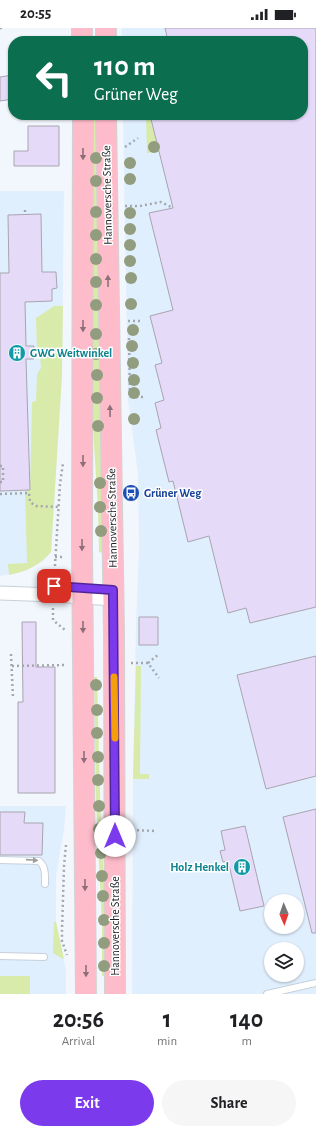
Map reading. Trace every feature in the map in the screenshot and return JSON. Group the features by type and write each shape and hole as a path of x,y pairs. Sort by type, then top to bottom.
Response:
{"main road":[{"name":"Hannoversche Straße","path":"83,120 83,592 86,994"},
{"name":"Hannoversche Straße","path":"106,120 113,594 115,994"}],"street":[{"path":"3,593 24,588 54,586 83,592 113,594"}],"lane":[{"path":"0,860 39,861 44,869 45,884"},
{"path":"0,956 44,957"},
{"path":"267,994 316,983"}],"path":[{"path":"125,153 125,146 138,138"},
{"path":"125,199 126,206 140,206 161,202 172,208"},
{"path":"25,210 25,215"},
{"path":"128,328 128,321 142,320"},
{"path":"129,336 130,397 144,397"},
{"path":"55,557 60,484 64,462"},
{"path":"0,466 3,466 3,482 0,482"},
{"path":"0,494 29,493 30,502 34,505 59,507"},
{"path":"11,654 13,698"},
{"path":"127,663 148,663 159,654"},
{"path":"148,663 159,678"},
{"path":"12,666 71,664"},
{"path":"128,830 156,830"}],"shaded area":[{"path":"122,28 316,28 316,994 132,994 133,779 139,547 138,474 128,401 123,120 308,120 308,36 122,36"},
{"path":"0,191 64,191 62,375 51,552 44,560 25,571 0,576"},
{"path":"0,806 66,806 64,830 56,876 56,922 66,971 66,994 0,994"}],"green space":[{"path":"91,120 97,120 103,553 99,552 92,412"},
{"path":"146,120 151,120 159,152 147,153"},
{"path":"54,306 63,306 62,375 51,552 42,561 32,567 9,575 8,564 27,563 25,490 30,490 32,402 36,401 37,374 41,368 40,356 37,353 36,318"},
{"path":"136,666 141,666 140,774 149,774 149,779 133,779"},
{"path":"94,677 97,677 101,829 106,915 106,976 102,976 102,925 96,803"},
{"path":"54,922 56,922 64,959 53,953"},
{"path":"0,976 30,976 30,994 0,994"}],"building":[{"path":"165,28 316,28 316,607 250,623 246,608 228,613 209,536 188,542 173,481 169,482 156,430 161,428 155,403 164,400 155,365 162,363 150,316 173,310 149,213 173,208 151,120 308,120 308,36 167,36"},
{"path":"8,76 8,100 0,101 0,77"},
{"path":"28,126 59,126 59,166 14,166 14,151 28,151"},
{"name":"GWG Weitwinkel","path":"41,214 42,272 56,272 57,288 52,289 52,301 25,302 26,346 34,346 34,359 26,359 30,490 0,491 0,273 9,273 8,215"},
{"path":"139,617 158,617 158,645 139,645"},
{"path":"22,622 36,622 36,667 55,667 55,793 18,793 18,702 23,702"},
{"path":"316,656 316,776 266,789 237,675"},
{"path":"316,809 316,933 312,933 304,901 304,894 302,894 283,817"},
{"path":"0,812 25,812 24,823 43,823 42,855 0,855"},
{"name":"Holz Henkel","path":"245,826 264,906 240,911 228,861 223,862 220,851 225,850 221,831"}],"slow traffic":[{"path":"114,677 115,738"}],"place":[{"name":"GWG Weitwinkel","path":"17,353"},
{"name":"Grüner Weg","path":"131,493"},
{"name":"Holz Henkel","path":"242,867"}],"route":[{"path":"54,586 113,590 115,836"}]}
